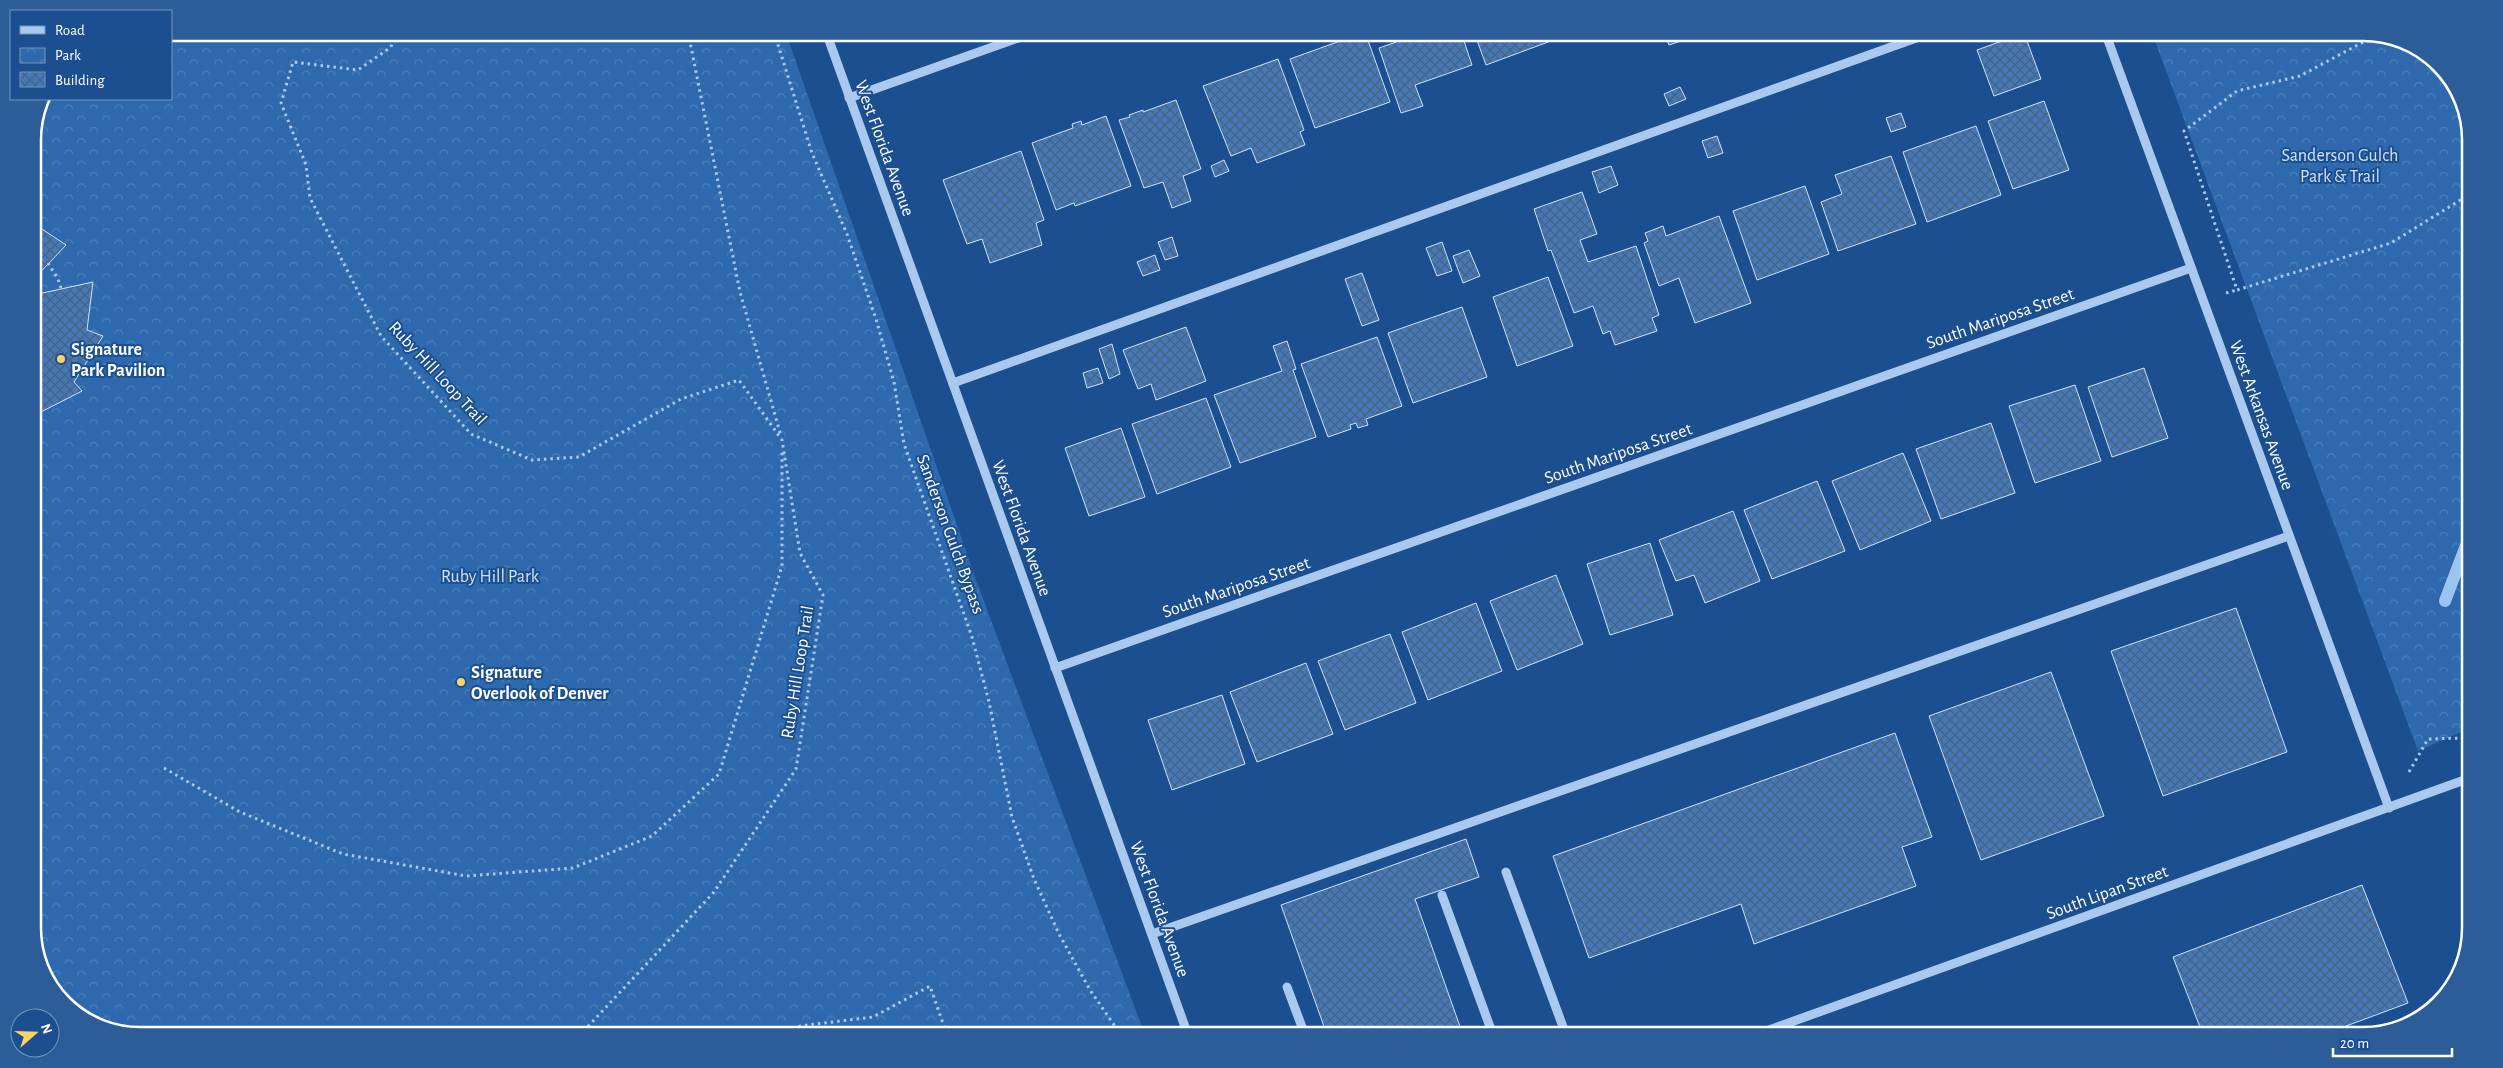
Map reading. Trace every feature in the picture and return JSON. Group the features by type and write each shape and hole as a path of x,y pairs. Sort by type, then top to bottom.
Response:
{"street":[{"name":"West Florida Avenue","path":"829,41 1185,1027"},
{"path":"850,98 1010,41"},
{"path":"952,383 1908,41"},
{"name":"West Arkansas Avenue","path":"2108,41 2389,808"},
{"name":"South Mariposa Street","path":"1056,668 2191,268"},
{"path":"1152,934 2289,536"},
{"name":"South Lipan Street","path":"1779,1027 2462,781"},
{"path":"1506,872 1563,1027"},
{"path":"1442,895 1490,1027"},
{"path":"1287,987 1302,1027"}],"path":[{"name":"Ruby Hill Loop Trail","path":"393,41 391,47 358,70 293,62 281,103 306,165 310,198 381,336 471,434 532,460 579,457 681,399 738,380 782,440 800,553 823,596 796,769 714,892 588,1027"},
{"path":"164,768 240,812 343,854 466,876 573,868 652,836 719,774 782,566 782,440 740,292 690,41"},
{"name":"Sanderson Gulch Bypass","path":"777,41 812,153 847,234 876,319 894,382 904,444 972,637 989,702 1012,817 1034,879 1059,934 1090,990 1115,1027"},
{"path":"2365,41 2300,76 2237,91 2184,131 2238,290 2391,243 2462,199"},
{"path":"48,263 61,288"},
{"path":"2389,808 2428,739 2462,738"},
{"path":"798,1027 873,1017 930,986 944,1027"}],"green space":[{"name":"Ruby Hill Park","path":"172,41 789,41 975,577 1142,1027 133,1027 108,1022 91,1014 70,998 51,972 46,960 41,935 41,133 49,100 172,100"},
{"name":"Sanderson Gulch Park & Trail","path":"2155,41 2363,41 2382,43 2395,46 2412,54 2433,70 2452,96 2457,108 2462,133 2462,732 2418,751"}],"building":[{"path":"1340,41 1368,41 1390,102 1315,128 1290,59"},
{"path":"1399,41 1464,41 1472,65 1415,85 1423,106 1401,113 1379,48"},
{"path":"1477,41 1551,41 1486,65"},
{"path":"1667,41 1681,41 1669,45"},
{"path":"2002,41 2027,41 2041,79 1994,96 1977,50"},
{"path":"1278,59 1304,130 1300,132 1305,145 1257,163 1251,148 1231,156 1203,86"},
{"path":"1680,87 1686,99 1669,106 1664,94"},
{"path":"1176,100 1201,169 1183,176 1191,201 1172,208 1163,182 1144,188 1119,120"},
{"path":"2044,101 2069,170 2013,189 1988,121"},
{"path":"1901,113 1906,127 1891,132 1886,118"},
{"path":"1106,116 1131,186 1075,206 1074,203 1056,210 1032,143 1073,128 1072,124 1081,121 1082,125"},
{"path":"1976,126 2001,195 1927,222 1903,152"},
{"path":"1717,136 1723,153 1708,158 1702,141"},
{"path":"1021,151 1044,220 1036,223 1042,245 990,263 982,239 967,244 943,180"},
{"path":"1891,156 1916,224 1838,251 1821,202 1842,194 1835,175"},
{"path":"1224,160 1229,171 1215,177 1211,166"},
{"path":"1611,166 1618,185 1599,193 1592,172"},
{"path":"1805,186 1829,254 1757,280 1733,211"},
{"path":"1582,192 1597,234 1580,240 1588,262 1636,246 1659,315 1652,318 1657,331 1615,345 1610,331 1603,334 1593,306 1574,313 1551,250 1548,251 1534,209"},
{"path":"1719,216 1751,303 1695,323 1679,278 1659,286 1644,243 1648,241 1645,233 1663,226 1666,236"},
{"path":"41,228 66,245 41,272"},
{"path":"1172,237 1178,256 1165,260 1158,242"},
{"path":"1442,242 1452,271 1437,276 1426,248"},
{"path":"1469,250 1480,276 1463,283 1453,256"},
{"path":"1155,255 1160,270 1143,276 1137,262"},
{"path":"1362,273 1379,320 1362,326 1345,279"},
{"path":"1548,277 1573,346 1517,366 1493,297"},
{"name":"Signature Park Pavilion","path":"93,282 87,330 103,336 74,382 82,391 41,412 41,293"},
{"path":"1462,307 1487,377 1413,403 1388,333"},
{"path":"1186,327 1206,381 1156,400 1151,384 1138,389 1123,350"},
{"path":"1377,337 1402,406 1366,419 1368,425 1358,428 1356,423 1350,425 1351,429 1328,437 1301,364"},
{"path":"1287,341 1296,369 1293,370 1316,437 1240,463 1214,395 1282,371 1273,346"},
{"path":"1112,344 1120,374 1109,379 1099,349"},
{"path":"1098,368 1103,383 1087,388 1083,373"},
{"path":"2144,368 2168,438 2112,457 2088,387"},
{"path":"2075,385 2101,461 2035,483 2009,406"},
{"path":"1206,398 1231,467 1157,494 1132,424"},
{"path":"1991,423 2015,493 1941,519 1916,449"},
{"path":"1121,428 1145,497 1089,516 1065,448"},
{"path":"1903,453 1931,521 1860,550 1832,481"},
{"path":"1817,481 1845,551 1772,579 1744,510"},
{"path":"1733,511 1760,581 1705,603 1694,575 1676,581 1659,540"},
{"path":"1650,543 1673,615 1610,635 1587,564"},
{"path":"1556,575 1583,644 1517,670 1490,601"},
{"path":"1476,603 1502,671 1428,700 1402,632"},
{"path":"2236,608 2287,752 2163,796 2111,651"},
{"path":"1390,634 1416,703 1345,730 1318,661"},
{"path":"1306,663 1333,734 1257,762 1230,692"},
{"path":"2051,672 2104,816 1981,860 1929,716"},
{"path":"1222,695 1245,764 1172,790 1148,720"},
{"path":"1895,733 1932,837 1902,847 1916,886 1754,944 1741,904 1589,958 1553,856"},
{"path":"1466,839 1479,877 1415,899 1460,1027 1324,1027 1281,905"},
{"path":"2362,885 2408,1003 2344,1027 2200,1027 2173,957"}],"waterway":[{"path":"2445,601 2462,556"}],"place":[{"name":"Signature Park Pavilion","path":"61,359"},
{"name":"Signature Overlook of Denver","path":"461,682"}]}
